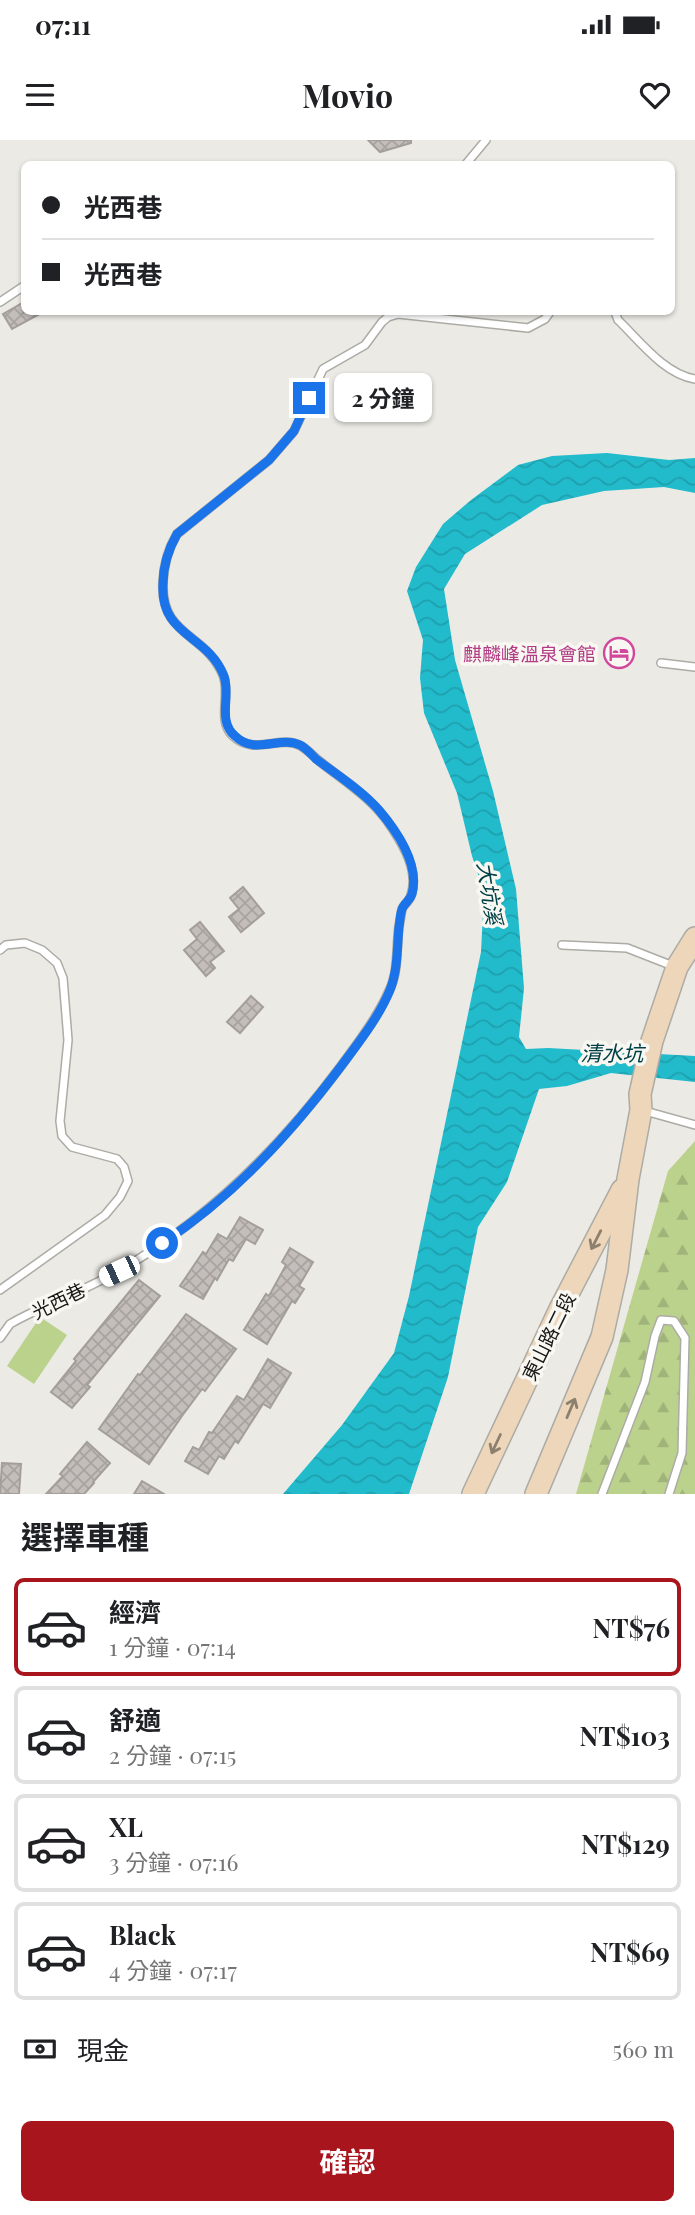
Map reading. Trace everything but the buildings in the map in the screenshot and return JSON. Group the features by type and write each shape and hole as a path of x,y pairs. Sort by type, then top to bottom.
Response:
{"main road":[{"path":"677,967 695,938"},
{"name":"東山路二段","path":"536,1494 602,1337 617,1270 628,1179 652,1041 677,967"},
{"name":"東山路二段","path":"473,1494 560,1309 628,1179"}],"lane":[{"path":"468,161 486,140"},
{"path":"0,302 21,288"},
{"name":"光西巷","path":"0,1338 10,1324 119,1271 184,1228 224,1196 273,1150 315,1101 353,1049 390,991 395,974 403,907 413,893 407,852 376,807 300,744 245,744 232,735 226,726 226,689 223,676 200,644 174,625 163,604 163,572 169,547 177,534 269,460 294,431 323,369 365,345 388,317 395,315"},
{"name":"光西巷","path":"407,315 528,328 548,315"},
{"path":"616,315 618,320 670,368 684,377 695,379"},
{"path":"662,663 695,667"},
{"name":"光西巷","path":"0,950 6,945 25,943 42,950 57,963 63,978 68,1040 60,1121 62,1136 72,1147 117,1159 124,1167 128,1181 120,1197 105,1215 0,1290"},
{"path":"562,945 627,948 677,967"},
{"path":"641,1102 695,1125"},
{"path":"602,1494 645,1382 661,1320 674,1321 685,1338 682,1453 669,1494"}],"green space":[{"path":"695,1141 695,1494 576,1494 668,1171"},
{"path":"40,1317 67,1335 34,1384 7,1366"}],"water":[{"path":"607,453 669,460 695,458 695,493 664,487 604,491 542,505 465,554 444,589 455,660 493,791 516,889 524,988 519,1037 526,1049 695,1056 695,1082 611,1073 567,1086 539,1089 507,1182 478,1227 448,1377 409,1494 283,1494 342,1425 394,1353 409,1296 481,952 484,892 472,856 457,793 424,713 420,678 423,640 407,591 416,567 443,524 518,465 552,456"}],"place":[{"name":"麒麟峰溫泉會館","path":"619,653"}],"route":[{"path":"162,1243 224,1196 273,1150 315,1101 361,1039 390,991 395,974 398,930 403,907 413,893 407,852 376,807 300,744 258,746 245,744 232,735 226,726 226,689 223,676 200,644 174,625 163,604 163,572 169,547 177,534 269,460 294,431 309,398"}],"water label":[{"name":"大坑溪","path":"491,893"},
{"name":"清水坑","path":"612,1052"}]}
